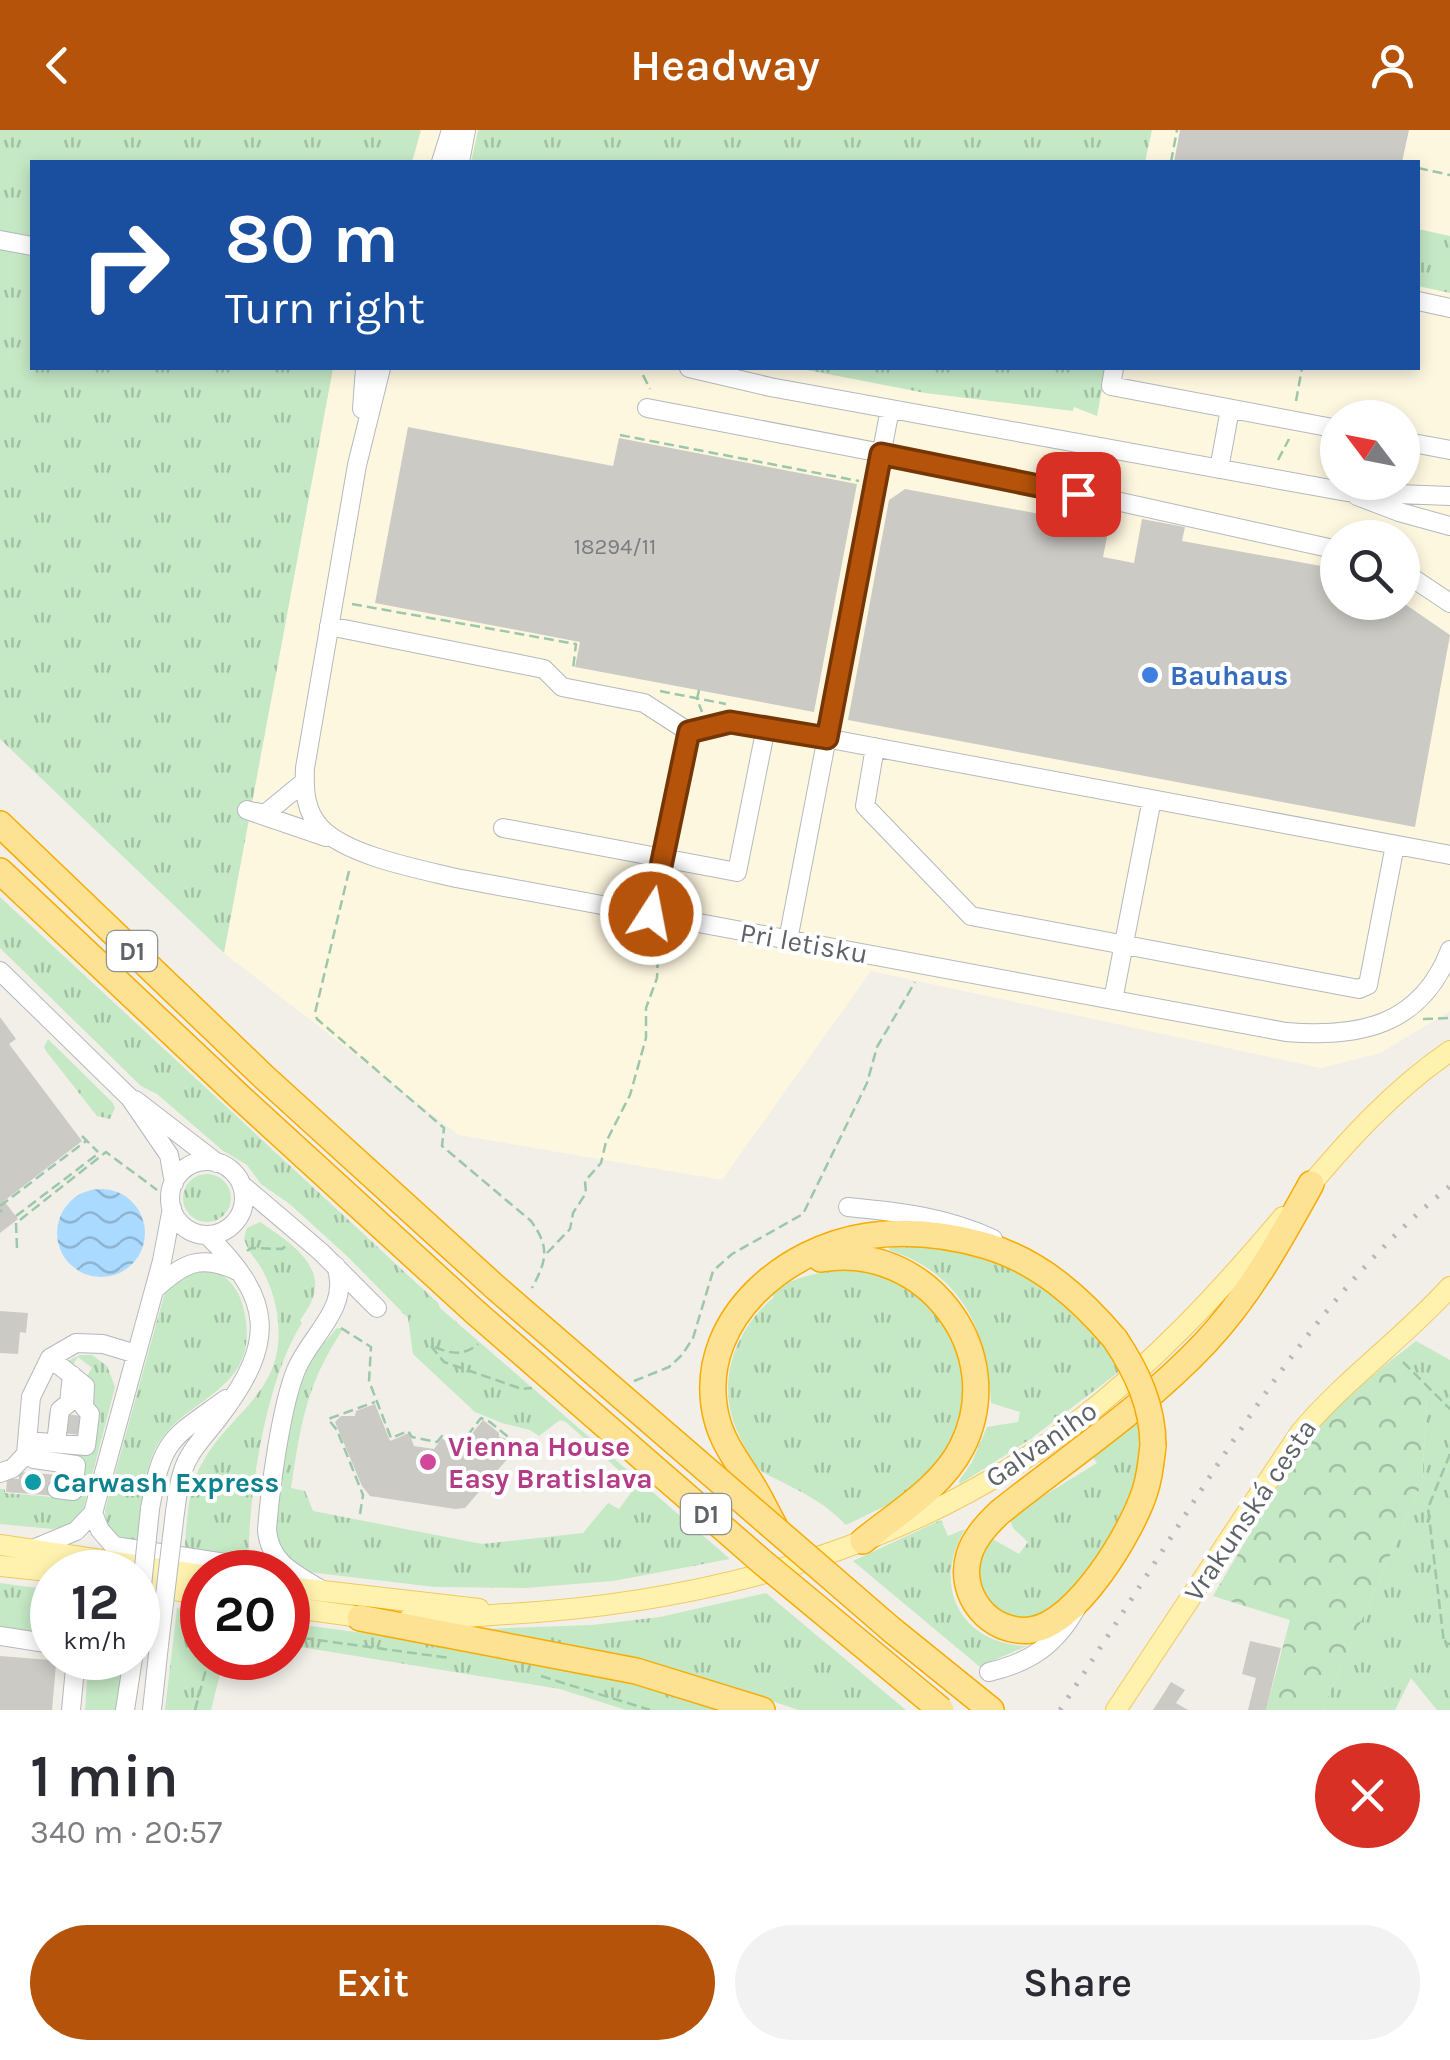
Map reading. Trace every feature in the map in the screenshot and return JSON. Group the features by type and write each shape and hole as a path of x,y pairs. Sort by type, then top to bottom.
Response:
{"highway":[{"name":"D1","path":"0,824 264,1077 495,1287 779,1536 991,1710"},
{"name":"D1","path":"0,871 476,1312 718,1524 941,1710"},
{"path":"779,1536 727,1447 714,1409 718,1354 734,1317 775,1276 828,1246 866,1236 909,1233 987,1246 1039,1270 1074,1296 1115,1339 1143,1390 1153,1427 1150,1472 1136,1514 1087,1590 1064,1614 1042,1628 1006,1628 985,1616 972,1597 966,1573 970,1553 982,1532 1000,1512 1129,1411 1205,1343 1269,1262 1311,1184"},
{"path":"775,1276 826,1258 854,1257 886,1263 916,1277 940,1297 969,1344 976,1394 961,1448 929,1489 863,1541"},
{"path":"360,1618 636,1671 762,1710"}],"main road":[{"name":"Galvaniho","path":"310,1610 360,1618 443,1620 550,1612 676,1595 799,1564 863,1541 964,1496 1070,1427 1123,1385 1219,1292 1311,1184 1402,1088 1450,1050"},
{"name":"Vrakunská cesta","path":"1116,1710 1300,1433 1332,1397 1450,1287"},
{"path":"0,1545 180,1572"},
{"path":"0,1566 30,1569"},
{"name":"Galvaniho","path":"310,1587 329,1594 440,1603 506,1614"}],"street":[{"path":"443,160 451,130"},
{"path":"460,160 466,130"},
{"path":"0,240 30,246"},
{"path":"1420,301 1450,308"},
{"name":"Pri letisku","path":"357,464 365,370"},
{"name":"Pri letisku","path":"380,370 357,464 304,782 309,808 320,827 355,848 456,878 1286,1032 1362,1030 1402,1013 1436,977 1450,950"},
{"path":"698,370 770,387 1320,487"},
{"path":"1113,377 1230,408 1320,426"},
{"path":"647,408 1012,478 1320,546"},
{"path":"1218,469 1230,408"},
{"path":"788,940 890,409"},
{"path":"1420,444 1450,450"},
{"path":"1420,495 1450,496"},
{"path":"1368,500 1450,526"},
{"path":"1420,583 1450,603"},
{"path":"329,626 544,668 562,686 644,703 689,732 730,722 766,726 1450,855"},
{"path":"504,828 737,872 766,726"},
{"path":"655,915 662,858 689,732"},
{"path":"875,747 866,806 971,916 1123,945 1364,988 1370,981 1395,845"},
{"path":"304,782 265,814 247,810 355,848"},
{"path":"1112,1000 1152,799"},
{"path":"0,971 130,1098 169,1155 162,1261 93,1513 76,1531 32,1549"},
{"path":"130,1098 232,1171 264,1206 336,1266 377,1308 355,1306 333,1322 299,1363 292,1380 268,1517 271,1550"},
{"path":"169,1194 190,1166 218,1163"},
{"path":"241,1184 244,1195 232,1238 241,1274"},
{"path":"152,1710 182,1472 251,1370 260,1344 254,1293 203,1234 182,1225 169,1194"},
{"path":"162,1261 184,1238 221,1232 264,1206"},
{"path":"848,1207 924,1215 962,1224 994,1239 1039,1270"},
{"path":"153,1290 190,1263 224,1265 241,1274"},
{"path":"333,1322 339,1298 336,1266"},
{"path":"2,1480 26,1447 31,1397 50,1358 76,1342 103,1344 136,1354"},
{"path":"26,1447 86,1446 90,1414 84,1407 85,1386 50,1358"},
{"path":"56,1444 60,1410 69,1403 72,1375"},
{"path":"146,1550 157,1467 170,1442 235,1392"},
{"path":"26,1447 34,1459 76,1465 73,1491 57,1489"},
{"path":"93,1513 100,1530 114,1546 180,1559"},
{"path":"989,1672 1026,1661 1052,1643 1087,1590"},
{"path":"0,1636 30,1641"},
{"path":"71,1710 74,1680"},
{"path":"125,1710 130,1680"}],"path":[{"path":"1171,160 1177,130"},
{"path":"1420,168 1450,175"},
{"path":"620,435 860,481"},
{"path":"350,603 576,644 572,672"},
{"path":"699,690 697,698 704,718"},
{"path":"661,691 736,706"},
{"path":"349,871 315,1014 317,1019 444,1128 442,1146 531,1221 542,1236 545,1254"},
{"path":"524,1297 534,1286 545,1254 570,1229 573,1213 586,1193 585,1180 601,1163 606,1142 630,1095 646,1038 646,1008 657,978 655,915"},
{"path":"621,1386 669,1367 682,1355 694,1338 713,1271 732,1254 804,1214 867,1083 877,1047 928,966"},
{"path":"1402,1013 1429,1020 1450,1018"},
{"path":"1,1209 84,1138 100,1154"},
{"path":"16,1216 106,1152 169,1194"},
{"path":"18,1248 16,1223 100,1154"},
{"path":"248,1251 282,1249 290,1242"},
{"path":"333,1322 371,1347 369,1380 391,1438 408,1431 412,1437 437,1442 442,1436 458,1448 481,1418 534,1458"},
{"path":"423,1337 444,1362 522,1389 540,1387"},
{"path":"430,1346 449,1354 471,1350 482,1340"},
{"path":"1388,1347 1450,1410"},
{"path":"360,1514 363,1495 337,1430 328,1418 377,1401"},
{"path":"423,1447 424,1440"},
{"path":"1450,1454 1428,1508 1444,1643 1450,1644"},
{"path":"310,1639 459,1660"},
{"path":"530,1672 650,1710"},
{"path":"195,1710 203,1680"}],"shaded area":[{"path":"421,130 1450,130 1450,1011 1380,1053 1321,1068 871,971 722,1180 459,1135 224,953 333,370 1420,370 1420,160 413,160"}],"green space":[{"path":"0,130 421,130 413,160 30,160 30,370 333,370 224,953 0,739"},
{"path":"478,130 1152,130 1145,160 471,160"},
{"path":"1420,229 1450,236 1450,293 1420,286"},
{"path":"807,370 1106,370 1097,416 1074,407 1073,411 925,393"},
{"path":"0,897 440,1308 730,1559 613,1581 525,1588 435,1587 310,1572 310,1550 282,1550 273,1528 295,1387 322,1339 326,1341 337,1328 343,1329 321,1368 307,1405 291,1488 305,1491 313,1511 482,1544 583,1533 608,1503 619,1509 636,1486 566,1422 560,1420 539,1436 475,1412 413,1354 408,1318 348,1257 291,1205 261,1184 247,1165 222,1150 157,1094 141,1086 0,948"},
{"path":"48,1039 113,1103 110,1119 97,1116 46,1051"},
{"path":"207,1174 224,1181 231,1198 224,1215 207,1222 190,1215 183,1198 190,1181"},
{"path":"260,1222 300,1252 314,1276 315,1289 269,1405 256,1472 249,1550 184,1550 196,1475 213,1447 264,1384 278,1346 273,1296 244,1238 247,1228"},
{"path":"890,1245 979,1255 1020,1271 1077,1311 1124,1368 1029,1440 960,1484 987,1427 1018,1422 1020,1412 991,1403 984,1352 966,1308 953,1290 936,1274 889,1250"},
{"path":"208,1269 226,1278 241,1299 247,1336 242,1359 231,1377 165,1434 153,1454 144,1487 138,1546 114,1534 105,1510 165,1292 177,1276"},
{"path":"854,1269 883,1273 912,1288 951,1330 967,1390 949,1456 906,1496 846,1525 819,1502 757,1467 732,1418 729,1380 738,1343 774,1297 771,1292 811,1275"},
{"path":"1416,1341 1450,1360 1450,1710 1437,1710 1411,1678 1395,1710 1322,1710 1422,1483 1427,1401 1389,1362"},
{"path":"80,1355 92,1355 107,1366 115,1387 83,1510 68,1526 53,1529 0,1524 0,1489 5,1489 5,1493 76,1499 82,1467 36,1452 94,1449 100,1411 95,1411 85,1379 92,1368 78,1357 71,1367 66,1362"},
{"path":"1389,1362 1427,1400 1422,1483 1322,1710 1266,1710 1290,1620 1213,1596 1306,1439 1331,1411"},
{"path":"1141,1410 1142,1468 1119,1524 1074,1592 1054,1611 1014,1621 982,1600 977,1561 991,1538 1019,1554 1028,1542 1013,1528 1009,1517 1097,1463 1090,1453"},
{"path":"941,1520 948,1536 965,1529 951,1571 958,1608 984,1635 1027,1646 992,1661 992,1677 853,1561"},
{"path":"0,1583 30,1587 30,1634 0,1629"},
{"path":"766,1593 906,1710 799,1710 638,1658 484,1629 592,1625 660,1617"},
{"path":"177,1608 180,1680 218,1680 211,1710 165,1710"},
{"path":"310,1626 483,1649 643,1681 724,1710 626,1710 560,1689 310,1649"},
{"path":"87,1680 122,1680 118,1710 85,1710"}],"water":[{"path":"101,1189 118,1192 132,1202 142,1216 142,1250 132,1264 118,1274 101,1277 84,1274 70,1264 60,1250 57,1233 60,1216 70,1202 84,1192"}],"building":[{"path":"1180,130 1409,130 1402,160 1174,160"},
{"path":"408,427 613,466 619,438 857,484 814,712 575,667 580,642 375,603"},
{"name":"Bauhaus","path":"905,489 1067,519 1066,524 1108,532 1103,557 1134,563 1142,519 1185,527 1182,541 1320,566 1320,620 1420,620 1420,614 1450,635 1415,827 848,720 889,500"},
{"path":"0,1017 16,1039 9,1044 82,1141 4,1201 18,1219 0,1233"},
{"path":"0,1311 28,1313 26,1333 20,1332 18,1354 0,1353"},
{"name":"Vienna House Easy Bratislava","path":"375,1404 390,1441 409,1433 414,1446 434,1449 442,1438 458,1451 483,1420 499,1437 511,1440 516,1449 465,1508 370,1496 335,1422 341,1416 355,1416 356,1411"},
{"path":"49,1413 96,1417 94,1436 48,1432"},
{"name":"Carwash Express","path":"19,1472 59,1475 57,1496 6,1492 7,1478 19,1479"},
{"path":"1250,1641 1281,1648 1266,1710 1248,1710 1256,1678 1242,1674"},
{"path":"0,1656 30,1658 30,1680 55,1680 52,1710 0,1710"},
{"path":"1171,1682 1185,1690 1176,1703 1188,1710 1153,1710"}],"railway":[{"path":"1060,1710 1281,1372 1376,1255 1450,1186"}],"place":[{"name":"Bauhaus","path":"1150,675"},
{"name":"Vienna House Easy Bratislava","path":"428,1462"},
{"name":"Carwash Express","path":"33,1482"}],"route":[{"path":"651,914 689,732 730,722 827,738 881,454 1078,494"}]}
